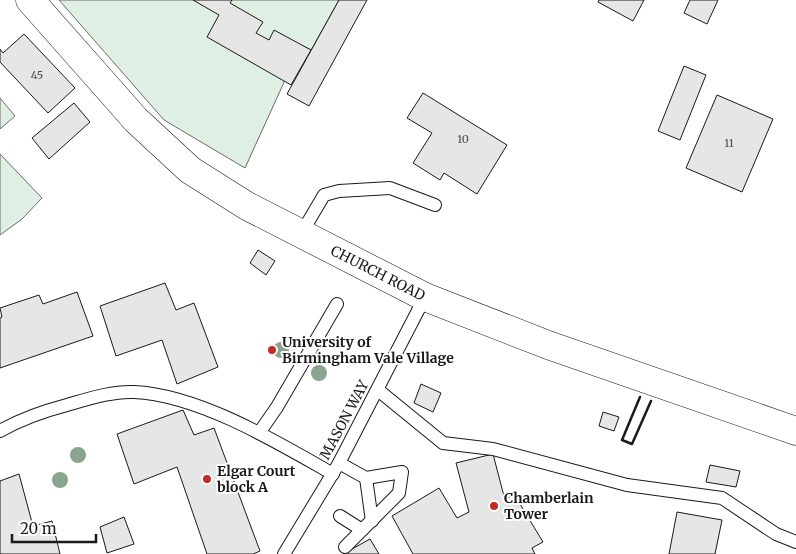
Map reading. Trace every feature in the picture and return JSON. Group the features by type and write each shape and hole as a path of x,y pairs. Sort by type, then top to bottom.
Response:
{"main road":[{"name":"CHURCH ROAD","path":"30,0 136,120 190,170 247,206 424,298 548,344 796,431"}],"lane":[{"path":"301,234 324,195 339,190 390,188 434,205"},
{"name":"MASON WAY","path":"284,554 336,469 424,298"},
{"path":"259,432 277,407 337,304"},
{"path":"378,390 443,443 493,449 627,485 722,498 776,534 796,542"},
{"path":"0,431 44,411 98,396 132,392 171,396 259,432 336,469 366,478 402,472 399,493 345,547"},
{"path":"366,478 367,525"},
{"path":"340,516 367,525"}],"green space":[{"path":"59,0 339,0 311,50 301,45 245,168 164,120"},
{"path":"0,98 15,116 0,129"},
{"path":"0,154 42,198 22,219 0,235"}],"building":[{"path":"193,0 232,0 230,3 263,22 256,33 269,40 274,30 311,50 291,85 207,37 219,15"},
{"path":"339,0 367,0 309,106 287,94"},
{"path":"599,0 644,0 633,21 598,2"},
{"path":"690,0 718,0 707,24 684,13"},
{"path":"24,34 75,88 48,113 0,62 0,49 3,53"},
{"path":"684,66 706,75 680,140 658,131"},
{"path":"423,93 507,145 477,194 444,173 440,180 413,163 432,133 407,118"},
{"path":"717,95 773,119 742,192 686,168"},
{"path":"74,103 90,122 49,159 32,138"},
{"path":"258,250 275,261 266,275 250,263"},
{"path":"165,283 176,310 194,303 218,367 177,384 162,340 116,356 100,306"},
{"path":"77,292 93,336 0,368 0,318 2,317 0,308 39,295 43,304"},
{"path":"421,384 441,393 433,412 414,403"},
{"name":"Elgar Court block A","path":"183,410 194,435 214,428 260,551 253,554 207,554 177,467 134,484 117,434"},
{"path":"603,412 619,417 614,431 599,426"},
{"name":"Chamberlain Tower","path":"493,454 505,500 514,494 543,542 532,548 535,554 413,554 392,516 439,488 457,518 469,512 456,463"},
{"path":"710,465 740,471 736,487 706,482"},
{"path":"19,474 33,526 52,521 60,554 0,554 0,481"},
{"path":"677,512 722,520 715,554 669,554"},
{"path":"124,517 134,544 107,553 100,527"},
{"path":"370,539 379,554 343,554"}],"wall":[{"path":"640,397 622,440 632,444 651,401"}],"place":[{"name":"University of Birmingham Vale Village","path":"272,350"},
{"name":"Elgar Court block A","path":"207,479"},
{"name":"Chamberlain Tower","path":"494,506"}]}
